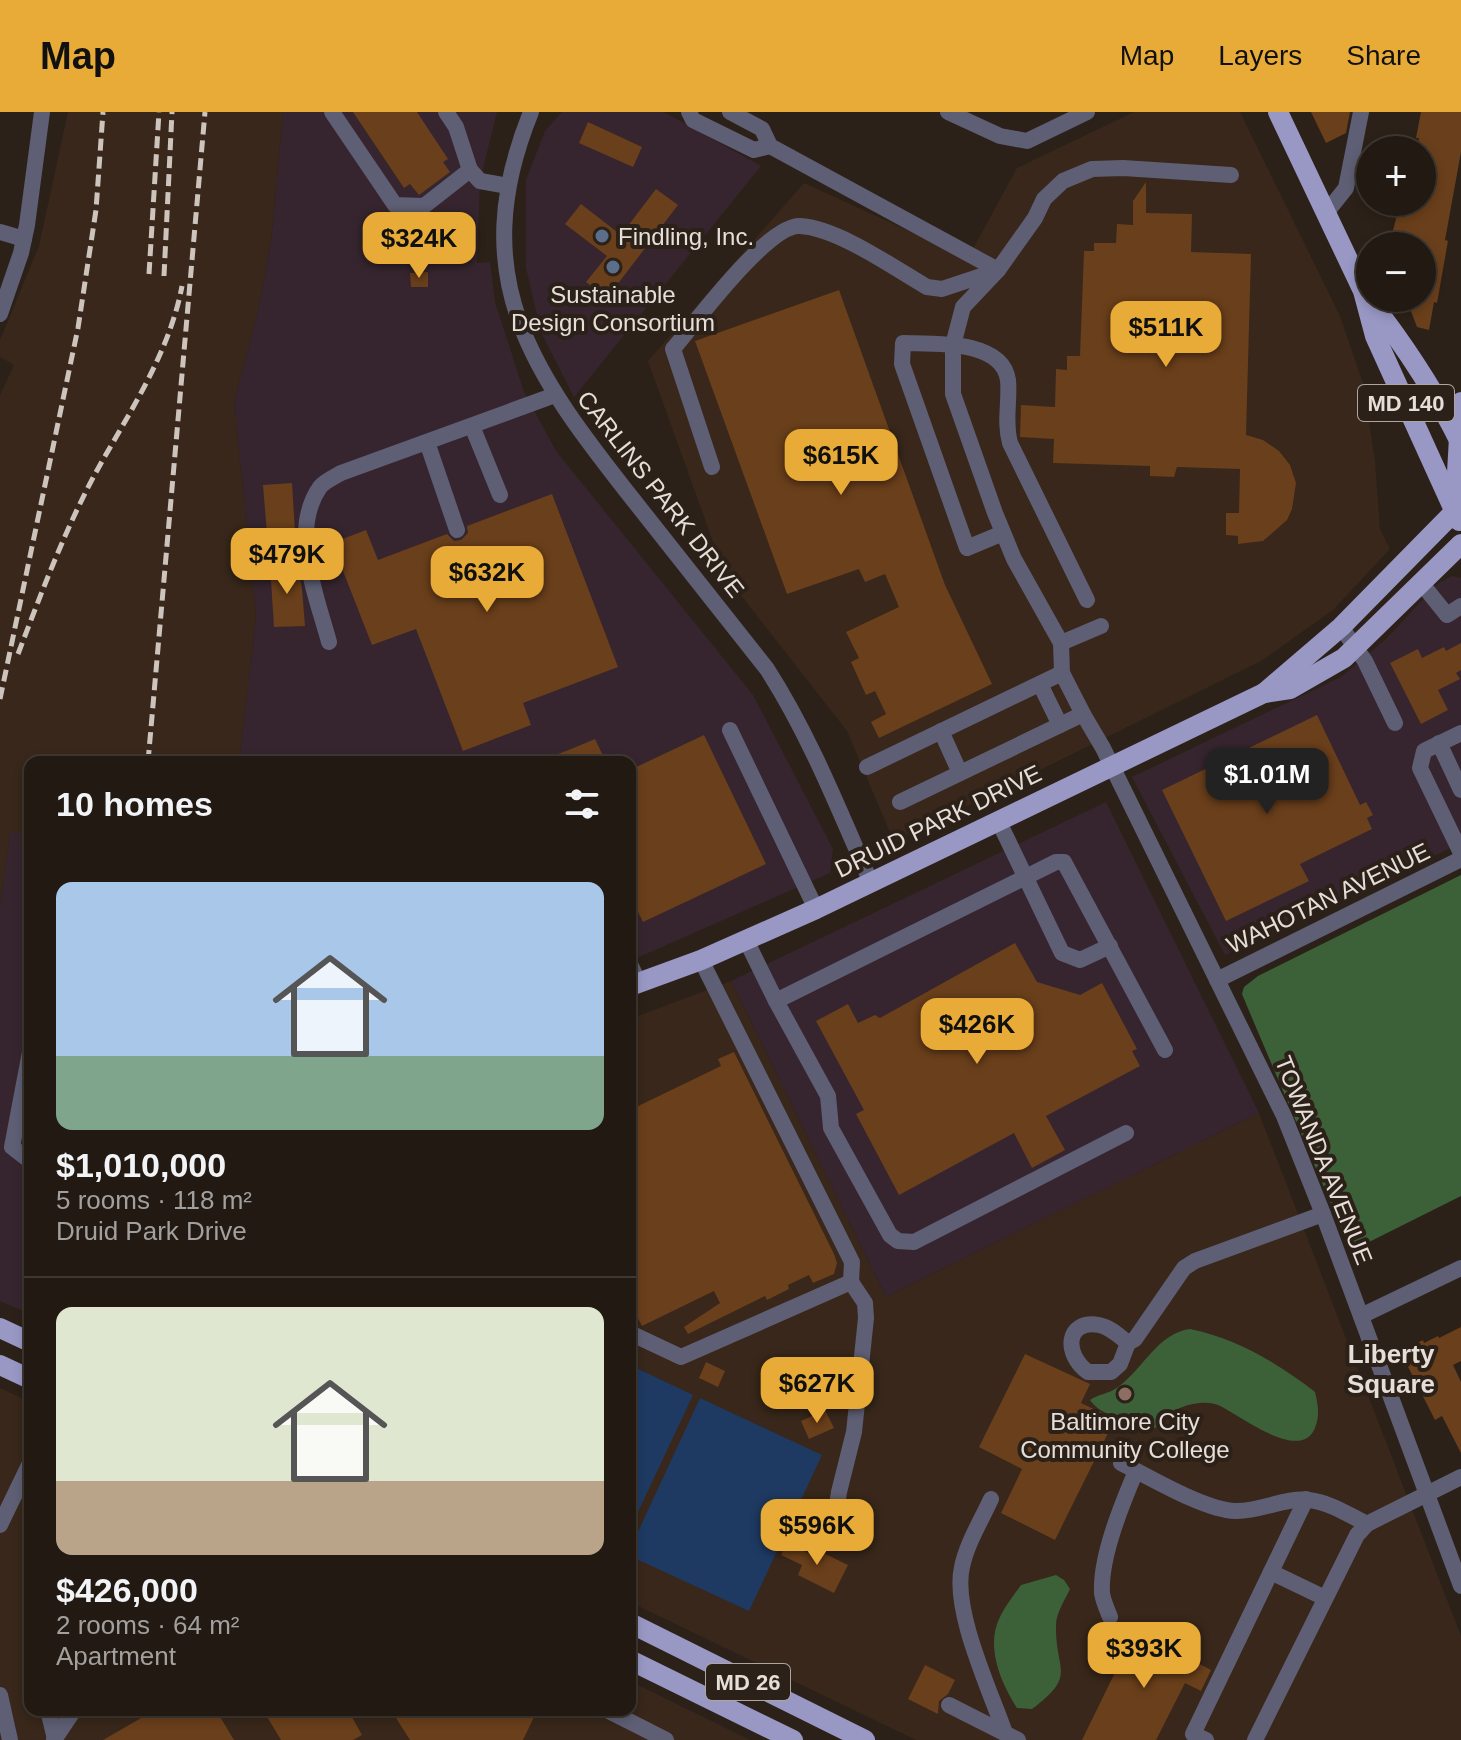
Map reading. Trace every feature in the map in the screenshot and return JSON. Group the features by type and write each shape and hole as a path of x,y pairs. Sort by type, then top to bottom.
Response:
{"main road":[{"name":"MD 140","path":"1278,112 1356,276"},
{"name":"MD 140","path":"1369,312 1375,336 1459,514"},
{"name":"MD 140","path":"1379,312 1426,380 1460,441"},
{"path":"1459,514 1461,402"},
{"name":"DRUID PARK DRIVE","path":"636,984 701,960 816,909 1264,693 1341,627 1459,514"},
{"name":"DRUID PARK DRIVE","path":"1264,693 1290,689 1326,671 1357,648 1461,544"},
{"path":"0,1328 24,1339"},
{"path":"0,1365 24,1376"},
{"name":"MD 26","path":"636,1626 865,1740"},
{"name":"MD 26","path":"636,1663 793,1740"}],"street":[{"path":"0,314 24,239 42,112"},
{"path":"332,112 395,205 424,206 470,170"},
{"path":"446,112 456,127 470,170 480,181 508,186"},
{"name":"CARLINS PARK DRIVE","path":"531,112 519,141 508,186 504,236 506,275 531,353 582,434 767,669 813,749 871,883"},
{"path":"689,112 693,120 754,150 770,146"},
{"path":"730,112 762,129 770,146 998,270"},
{"path":"948,112 1000,136 1027,141 1087,112"},
{"path":"1326,213 1346,188 1361,112"},
{"path":"867,767 1062,673 1061,643 1014,559 953,394 953,345 963,307 998,270 1035,218 1044,199 1063,181 1077,174 1092,169 1123,168 1231,175"},
{"path":"712,467 673,349 754,253 778,233 798,225 838,236 927,287 942,289 998,270"},
{"path":"0,232 24,239"},
{"path":"1003,533 967,548 902,364 903,343 953,345 989,353 1004,368 1008,381 1007,429 1010,443 1087,600"},
{"path":"329,642 310,570 307,534 310,507 322,485 341,473 555,395"},
{"path":"472,426 500,495"},
{"path":"427,442 457,530"},
{"path":"1422,584 1447,615 1461,606"},
{"path":"1061,643 1101,626"},
{"path":"1341,627 1357,648 1395,723"},
{"name":"TOWANDA AVENUE","path":"1062,673 1284,1116 1461,1586"},
{"path":"1040,684 1060,725"},
{"path":"900,802 1083,714"},
{"path":"730,730 816,909"},
{"path":"941,731 960,773"},
{"path":"1461,733 1424,751 1420,768 1461,853"},
{"path":"1439,743 1461,790"},
{"path":"998,820 1062,953 1080,960 1110,946"},
{"name":"WAHOTAN AVENUE","path":"1217,980 1461,859"},
{"path":"776,1001 1056,862 1064,862 1165,1050"},
{"path":"746,940 828,1096 831,1128 890,1235 898,1241 914,1242 1126,1133"},
{"path":"701,960 852,1262 851,1282 865,1303 854,1432 839,1492 832,1539"},
{"path":"24,1084 12,1147 24,1156"},
{"path":"1128,1343 1141,1332 1184,1268 1195,1261 1323,1214"},
{"path":"1361,1316 1461,1268"},
{"path":"636,1336 681,1357 851,1282"},
{"path":"1110,1617 1102,1596 1102,1582 1128,1467 1216,1508 1236,1512 1256,1510 1306,1499 1323,1503 1367,1524"},
{"path":"0,1525 24,1476"},
{"path":"1255,1740 1357,1535 1367,1524 1461,1477"},
{"path":"991,1499 970,1543 960,1581 967,1624 1011,1737"},
{"path":"1195,1738 1306,1499"},
{"path":"1271,1572 1325,1598"},
{"path":"0,1695 10,1740"},
{"path":"949,1705 1011,1737"},
{"path":"49,1716 54,1739"},
{"path":"54,1739 70,1716"},
{"path":"619,1716 666,1740"}],"shaded area":[{"path":"68,112 283,112 271,240 259,306 234,403 256,615 240,756 24,756 24,833 10,832 0,906 0,395 14,365 0,357 0,340 39,246"},
{"path":"283,112 497,112 480,181 477,263 490,262 495,302 524,392 556,451 753,695 833,849 830,873 636,958 636,756 240,756 256,615 234,403 259,306 271,240"},
{"path":"562,112 664,112 761,166 574,397 541,332 526,268 526,180 545,131"},
{"path":"1134,112 1240,112 1340,316 1363,383 1375,461 1380,529 1390,549 1333,610 1261,661 894,842 847,731 725,575 648,361 804,183 968,258 1017,168"},
{"path":"1452,576 1461,578 1461,843 1225,955 1132,777 1341,677 1387,638 1437,584"},
{"path":"1106,802 1259,1113 886,1297 731,981"},
{"path":"10,831 24,833 24,1311 0,1301 0,906"},
{"name":"Baltimore City Community College","path":"731,981 886,1297 1259,1113 1461,1636 1461,1740 916,1740 636,1605 636,1017"},
{"path":"0,1388 24,1399 24,1716 636,1716 636,1684 750,1740 0,1740"}],"green space":[{"path":"1461,875 1461,1196 1351,1251 1242,994 1244,987 1258,976"},
{"path":"1190,1329 1256,1353 1315,1392 1318,1419 1307,1438 1296,1441 1283,1439 1211,1403 1185,1406 1169,1414 1152,1429 1109,1415 1090,1400 1127,1380 1169,1337"},
{"path":"1056,1575 1070,1589 1056,1620 1060,1679 1055,1688 1032,1709 1017,1708 997,1664 996,1628 1004,1609 1021,1585"}],"water":[{"path":"636,1368 693,1395 636,1516"},
{"path":"700,1398 822,1455 749,1611 636,1559 636,1536"}],"building":[{"path":"353,112 417,112 448,159 443,162 450,172 419,195 410,184 404,188"},
{"path":"1311,112 1350,112 1346,133 1326,143"},
{"path":"1421,112 1461,112 1461,152 1437,303 1436,232 1393,232 1397,216 1436,216 1436,136 1416,136"},
{"path":"588,122 642,147 633,167 579,143"},
{"path":"1146,182 1146,213 1192,214 1191,252 1251,254 1246,435 1263,440 1279,451 1290,465 1296,483 1287,520 1263,541 1238,544 1238,536 1226,535 1226,513 1239,513 1240,469 1177,467 1174,477 1150,476 1150,466 1053,463 1054,439 1020,437 1021,405 1055,407 1056,369 1067,370 1067,356 1080,356 1084,251 1094,251 1094,243 1116,243 1117,224 1133,225 1133,201"},
{"path":"656,189 678,205 607,298 586,282 607,256 565,224 581,204 621,235"},
{"path":"428,272 428,287 411,287 410,273"},
{"path":"839,290 945,585 992,684 879,738 871,722 886,714 875,691 866,695 851,662 859,658 846,632 899,607 885,574 865,582 859,569 787,594 695,341"},
{"path":"1411,312 1432,312 1429,330 1417,327"},
{"path":"292,483 295,532 267,534 263,485"},
{"path":"552,494 618,667 523,703 531,725 463,751 416,629 372,645 332,543 366,530 378,560 447,534 454,541 461,540 468,533 467,526"},
{"path":"297,563 305,626 274,627 270,565"},
{"path":"1461,643 1461,670 1456,673 1460,679 1438,690 1448,710 1421,724 1390,663 1418,649 1422,658"},
{"path":"1317,715 1360,805 1366,802 1373,815 1367,818 1372,829 1300,864 1309,881 1226,921 1162,790"},
{"path":"704,735 766,864 643,922 636,908 636,767"},
{"path":"595,739 603,756 553,756"},
{"path":"1015,943 1037,982 1080,995 1102,983 1137,1049 1132,1051 1140,1066 1046,1116 1065,1150 1032,1168 1014,1133 899,1195 856,1114 864,1110 816,1021 848,1004 858,1023 875,1015 880,1018"},
{"path":"734,1052 834,1254 837,1263 834,1274 813,1283 809,1275 767,1300 765,1296 688,1334 684,1327 720,1303 714,1291 642,1326 636,1314 636,1107 721,1066 718,1059"},
{"path":"1461,1327 1461,1361 1453,1365 1461,1382 1461,1453 1442,1416 1435,1420 1400,1351"},
{"path":"1025,1354 1090,1384 1081,1403 1115,1419 1055,1540 1001,1513 1022,1469 979,1447"},
{"path":"706,1362 725,1371 718,1387 699,1378"},
{"path":"825,1410 834,1428 809,1439 801,1421"},
{"path":"787,1543 808,1553 811,1547 848,1565 834,1593 798,1575 802,1565 781,1555"},
{"path":"1135,1629 1196,1659 1194,1661 1211,1670 1201,1691 1185,1683 1156,1740 1082,1740 1126,1650 1116,1645 1121,1633 1133,1634"},
{"path":"925,1665 955,1680 948,1694 939,1701 938,1714 908,1699"},
{"path":"145,1716 220,1716 234,1740 103,1740"},
{"path":"267,1716 351,1716 362,1735 353,1740 281,1740"},
{"path":"395,1716 534,1717 523,1740 410,1740"}],"railway":[{"path":"0,699 78,328 96,210 103,112"},
{"path":"149,274 159,112"},
{"path":"164,276 172,112"},
{"path":"149,756 205,112"},
{"path":"18,654 73,518 168,336 182,286"}],"place":[{"name":"Findling, Inc.","path":"602,236"},
{"name":"Sustainable Design Consortium","path":"613,267"},
{"name":"Baltimore City Community College","path":"1125,1394"}],"district":[{"name":"Liberty Square","path":"1391,1369"}]}
